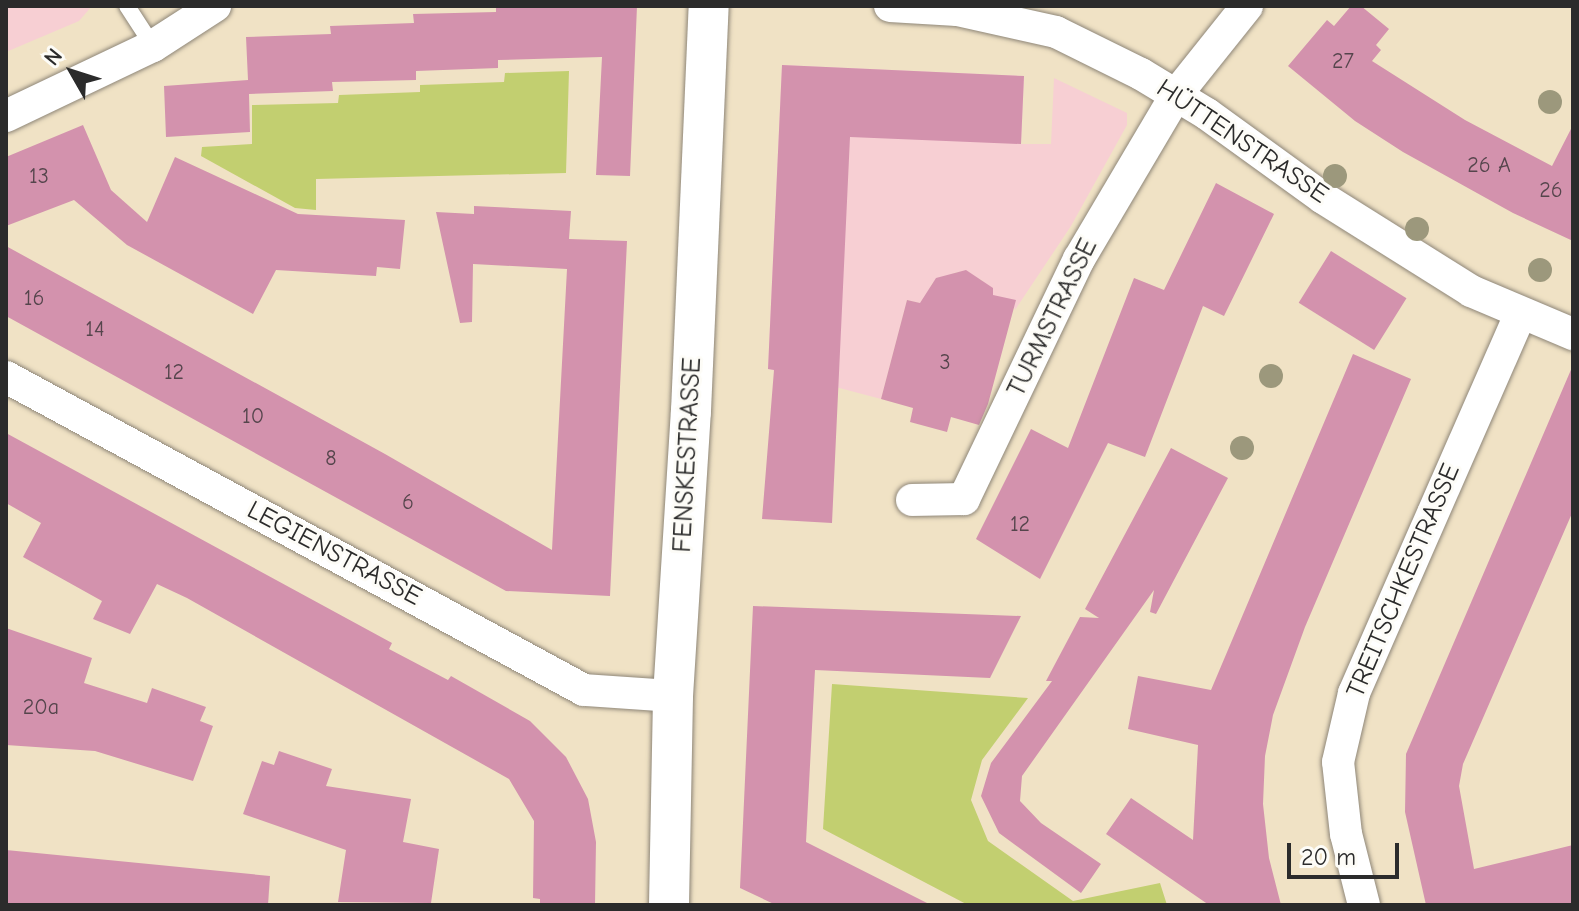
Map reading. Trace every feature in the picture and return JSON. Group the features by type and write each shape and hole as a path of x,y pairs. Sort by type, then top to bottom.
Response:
{"street":[{"path":"6,116 153,46 215,6"},
{"name":"FENSKESTRASSE","path":"669,905 673,696 691,411 709,6"},
{"name":"HÜTTENSTRASSE","path":"890,6 957,10 1056,32 1176,95 1350,215 1471,291 1520,315 1573,334"},
{"path":"1176,95 1247,6"},
{"name":"TURMSTRASSE","path":"912,500 964,499 1079,259 1176,95"},
{"name":"TREITSCHKESTRASSE","path":"1364,905 1346,834 1338,762 1354,693 1520,315"},
{"name":"LEGIENSTRASSE","path":"6,377 584,690 673,696"}],"lane":[{"path":"127,6 153,46"}],"shaded area":[{"path":"6,6 92,6 79,21 6,52"},
{"path":"782,65 1024,76 1021,144 1051,144 1054,78 1127,113 1127,125 1071,226 1015,310 993,301 982,280 957,272 952,274 953,280 932,283 930,288 936,292 932,306 907,300 881,399 768,369"}],"green space":[{"path":"569,71 566,173 316,179 316,210 295,208 201,156 202,147 252,144 252,105 338,103 339,95 420,92 420,85 504,82 505,73"},
{"path":"832,684 1028,698 982,760 971,800 988,841 1073,901 1160,883 1167,905 968,905 823,829"}],"building":[{"path":"496,6 637,6 630,176 596,175 602,57 498,60 498,68 416,71 416,80 332,82 333,91 249,94 250,132 166,137 164,86 248,80 246,37 331,34 330,26 414,23 413,14 496,12"},
{"path":"1351,6 1361,6 1389,29 1376,45 1381,50 1372,61 1465,120 1552,166 1573,125 1573,241 1513,213 1403,152 1355,121 1288,66 1327,20 1334,26"},
{"path":"782,65 1024,76 1021,144 850,137 832,523 762,519 774,370 768,369"},
{"path":"83,125 111,190 147,222 175,157 298,214 405,220 400,269 377,267 376,276 276,270 253,314 127,245 74,200 6,226 6,157"},
{"path":"1216,183 1274,214 1224,316 1203,306 1145,457 1108,443 1040,579 976,539 1031,429 1068,448 1134,278 1164,290"},
{"path":"474,206 571,211 569,239 627,241 610,596 506,591 6,316 6,246 385,454 552,550 567,269 473,264 472,322 460,323 436,212 474,214"},
{"path":"1331,251 1406,298 1374,350 1299,303"},
{"path":"966,270 993,288 993,295 1016,300 988,404 979,425 951,417 947,432 910,422 913,408 881,399 907,300 920,303 936,278"},
{"path":"1353,354 1411,379 1305,627 1273,715 1265,756 1263,804 1269,858 1281,905 1209,905 1106,834 1131,798 1193,840 1198,745 1128,729 1138,676 1211,690"},
{"path":"1573,365 1573,511 1463,764 1459,786 1474,869 1573,845 1573,905 1426,905 1405,812 1406,754"},
{"path":"6,433 392,643 389,649 448,680 451,676 530,721 566,757 588,799 596,842 595,905 540,905 540,899 533,898 534,821 509,779 157,584 130,634 93,619 102,601 23,557 41,523 6,503"},
{"path":"1171,448 1228,478 1156,614 1150,612 1154,590 1022,776 1020,801 1041,823 1101,864 1081,893 999,833 981,796 991,763 1052,681 1046,681 1080,617 1099,618 1085,609"},
{"path":"753,606 1021,616 990,678 815,670 806,842 931,905 776,905 740,888"},
{"path":"6,628 92,658 84,683 147,703 152,688 206,707 200,721 213,726 193,781 95,751 6,745"},
{"path":"279,751 332,769 326,786 411,799 403,842 439,849 431,903 338,902 346,850 243,814 262,761 274,765"},
{"path":"6,850 270,876 268,905 6,905"}]}
